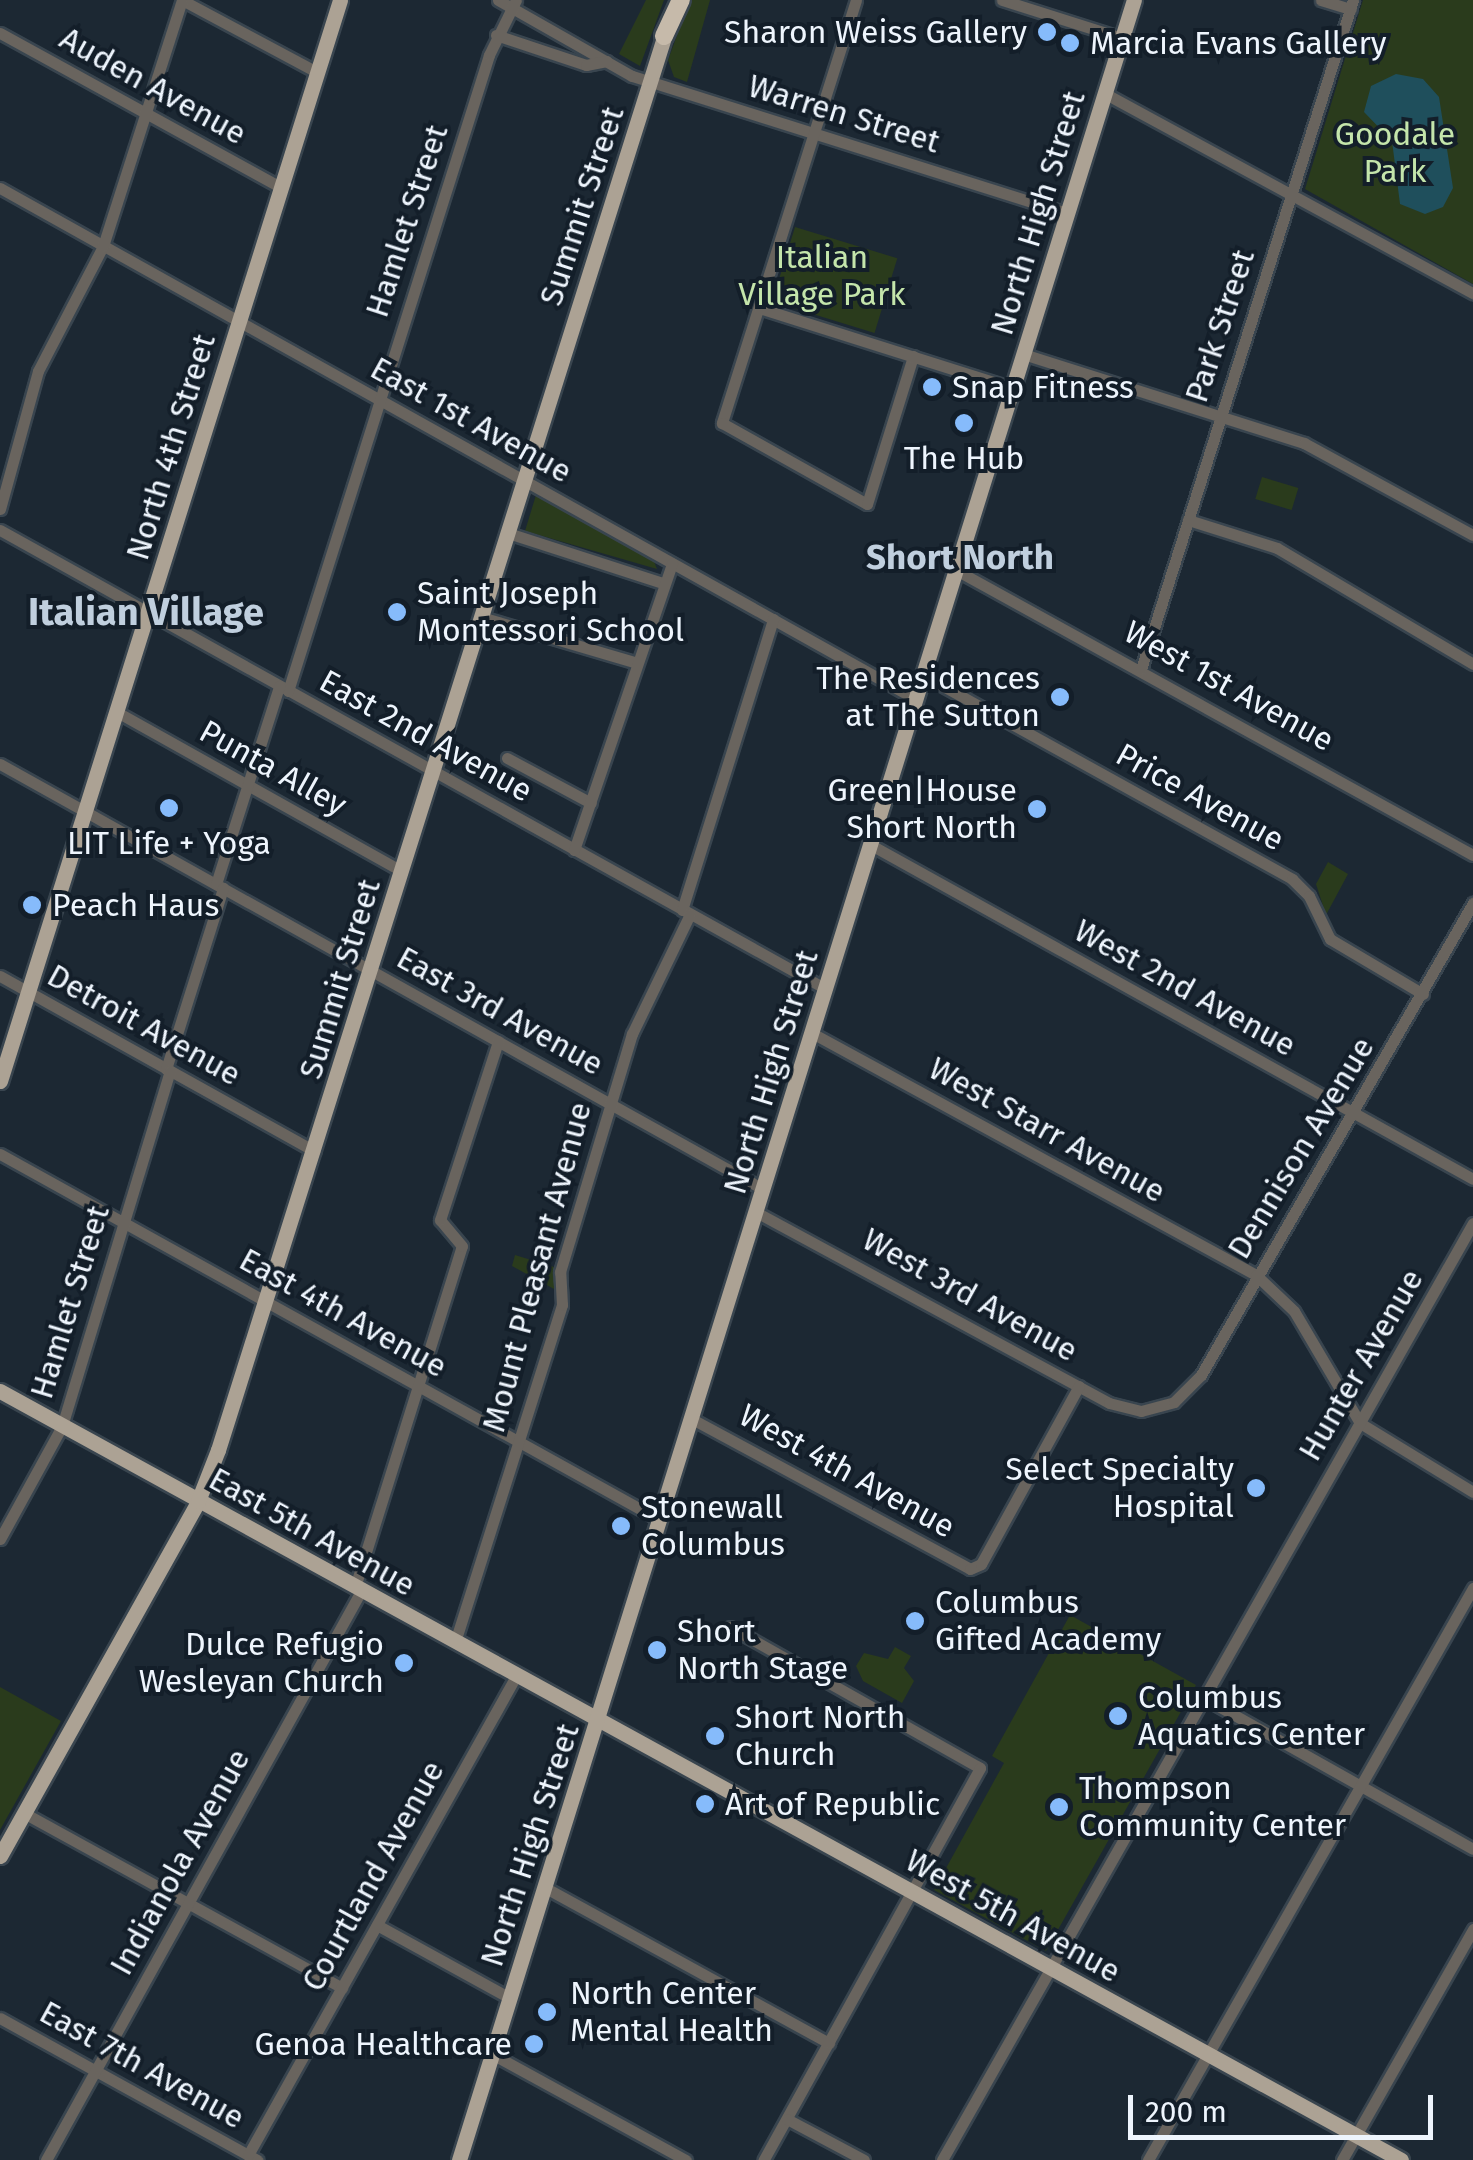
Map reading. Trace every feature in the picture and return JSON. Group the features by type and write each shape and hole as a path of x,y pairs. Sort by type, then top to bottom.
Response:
{"highway":[{"path":"664,36 678,0"}],"main road":[{"name":"North 4th Street","path":"0,1081 340,0"},
{"name":"North High Street","path":"459,2160 1134,0"},
{"name":"Summit Street","path":"0,1856 198,1502 315,1152 664,36"},
{"name":"East 5th Avenue","path":"0,1391 598,1721"},
{"name":"West 5th Avenue","path":"598,1721 1400,2160"}],"street":[{"path":"0,509 38,371 103,246 182,0 317,72"},
{"name":"Warren Street","path":"498,0 514,4 650,83 1067,213"},
{"path":"856,0 722,423 868,504 913,356"},
{"path":"1002,0 1122,38"},
{"path":"1321,0 1352,4"},
{"name":"Hamlet Street","path":"0,1539 62,1426 248,786 284,688 496,35 514,4"},
{"name":"Park Street","path":"1142,669 1352,4"},
{"name":"Auden Avenue","path":"0,33 280,187"},
{"name":"Warren Street","path":"496,35 586,64 607,61"},
{"path":"1104,93 1473,292"},
{"name":"East 1st Avenue","path":"0,188 916,699"},
{"path":"759,308 1013,388"},
{"path":"1023,354 1319,450 1473,536"},
{"path":"1188,520 1277,548 1473,664"},
{"name":"East 2nd Avenue","path":"0,530 826,989"},
{"path":"508,532 660,582"},
{"path":"574,850 660,582 672,563"},
{"name":"West 1st Avenue","path":"956,570 1142,669 1473,855"},
{"path":"481,616 634,662"},
{"name":"Mount Pleasant Avenue","path":"455,1642 562,1305 560,1272 611,1104 644,998 686,912 773,619"},
{"name":"Price Avenue","path":"923,675 1292,879 1309,896 1330,939 1424,994"},
{"name":"Punta Alley","path":"117,712 402,870"},
{"path":"507,758 591,802"},
{"name":"East 3rd Avenue","path":"0,764 763,1188"},
{"name":"West 2nd Avenue","path":"870,845 1473,1179"},
{"name":"Dennison Avenue","path":"1161,1408 1194,1386 1341,1125 1354,1114 1473,903"},
{"name":"Detroit Avenue","path":"0,976 315,1152"},
{"name":"West Starr Avenue","path":"812,1032 1256,1275"},
{"name":"Indianola Avenue","path":"46,2160 358,1589 462,1246 440,1220 498,1041"},
{"name":"East 4th Avenue","path":"0,1154 660,1520"},
{"name":"West 3rd Avenue","path":"756,1212 1120,1408 1161,1408"},
{"name":"Hunter Avenue","path":"942,2160 1473,1223"},
{"path":"1256,1275 1294,1311 1360,1423 1473,1492"},
{"name":"West 4th Avenue","path":"692,1420 975,1568 1079,1386"},
{"path":"1148,2160 1473,1588"},
{"path":"730,1627 980,1768 914,1894 764,2160"},
{"name":"Courtland Avenue","path":"253,2158 342,1988 516,1676"},
{"path":"1204,1698 1473,1849"},
{"path":"24,1813 342,1988"},
{"path":"544,1887 829,2044"},
{"path":"377,1925 510,1998"},
{"path":"1342,2160 1473,1928"},
{"name":"East 7th Avenue","path":"0,2018 253,2158"},
{"path":"492,2054 686,2160"},
{"path":"787,2119 864,2160"}],"green space":[{"path":"646,0 664,0 640,66 619,54"},
{"path":"690,0 710,0 687,82 674,77 668,60"},
{"name":"Goodale Park","path":"1363,0 1473,0 1473,284 1305,189"},
{"name":"Italian Village Park","path":"795,227 897,258 875,333 772,302"},
{"path":"1262,477 1298,488 1292,510 1255,499"},
{"path":"536,495 653,559 657,569 525,531"},
{"path":"1328,862 1348,874 1326,915 1316,884"},
{"path":"515,1255 554,1267 554,1289 512,1266"},
{"path":"1070,1615 1196,1685 1046,1951 934,1890 1004,1763 992,1756"},
{"path":"895,1647 911,1656 904,1668 914,1681 902,1703 863,1681 856,1666 864,1653 888,1659"},
{"path":"0,1687 61,1721 0,1830"}],"water":[{"path":"1396,74 1423,79 1439,97 1453,188 1443,207 1425,214 1400,204 1392,141 1364,112 1371,86"}],"place":[{"name":"Sharon Weiss Gallery","path":"1047,32"},
{"name":"Marcia Evans Gallery","path":"1070,43"},
{"name":"Snap Fitness","path":"932,387"},
{"name":"The Hub","path":"964,423"},
{"name":"Saint Joseph Montessori School","path":"397,612"},
{"name":"The Residences at The Sutton","path":"1060,697"},
{"name":"LIT Life + Yoga","path":"169,808"},
{"name":"Green|House Short North","path":"1037,809"},
{"name":"Peach Haus","path":"32,905"},
{"name":"Select Specialty Hospital","path":"1256,1488"},
{"name":"Stonewall Columbus","path":"621,1526"},
{"name":"Columbus Gifted Academy","path":"915,1621"},
{"name":"Short North Stage","path":"657,1650"},
{"name":"Dulce Refugio Wesleyan Church","path":"404,1663"},
{"name":"Columbus Aquatics Center","path":"1118,1716"},
{"name":"Short North Church","path":"715,1736"},
{"name":"Art of Republic","path":"705,1804"},
{"name":"Thompson Community Center","path":"1059,1807"},
{"name":"North Center Mental Health","path":"547,2012"},
{"name":"Genoa Healthcare","path":"534,2044"}],"district":[{"name":"Short North","path":"960,557"},
{"name":"Italian Village","path":"146,613"}]}
